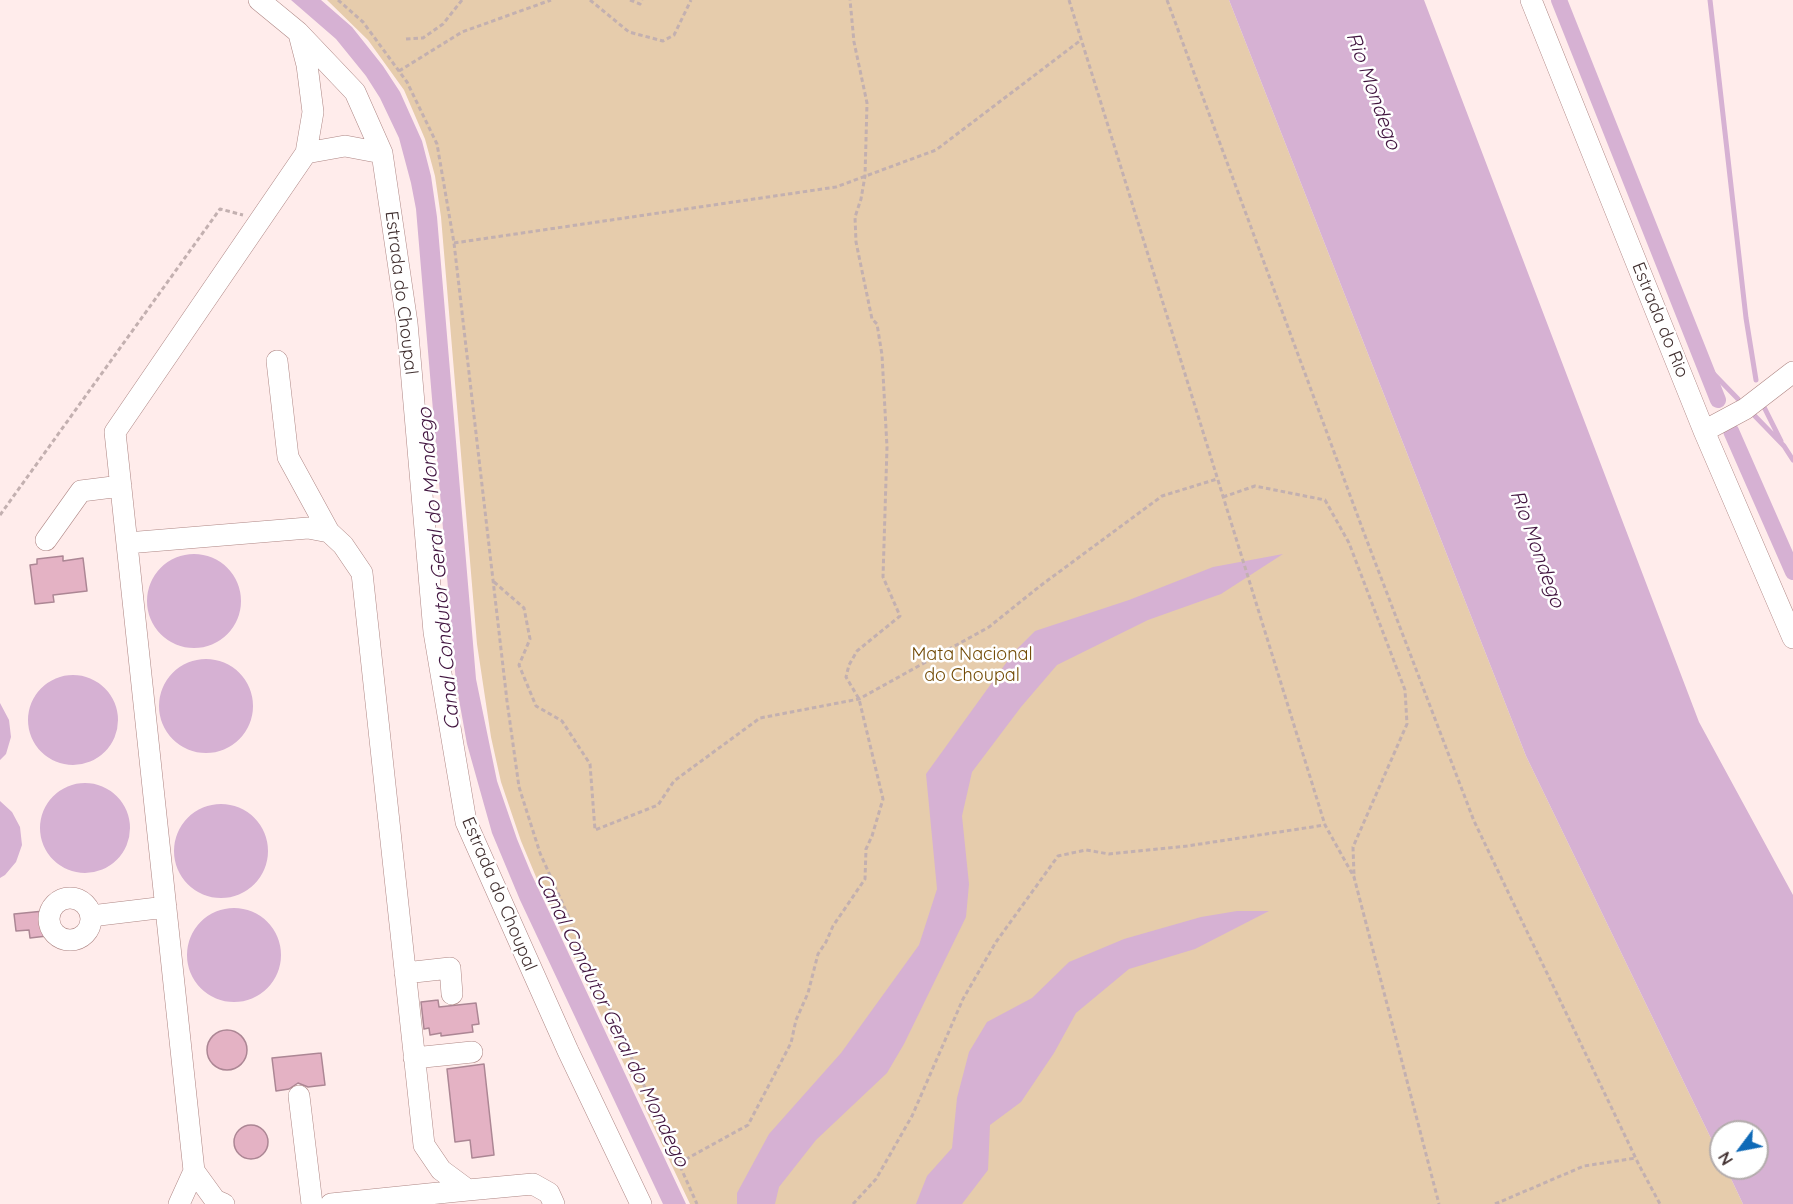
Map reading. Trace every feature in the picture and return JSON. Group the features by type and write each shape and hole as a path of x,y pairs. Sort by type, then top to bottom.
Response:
{"street":[{"name":"Estrada do Choupal","path":"259,0 298,32 356,92 382,153 407,323 434,632 466,822 568,1051 641,1204"},
{"name":"Estrada do Rio","path":"1532,0 1704,431 1793,638"},
{"path":"224,1204 215,1200 194,1171 115,432 306,153 313,112 307,65 298,32"},
{"path":"306,153 345,146 382,153"},
{"path":"277,361 288,457 329,532 343,545 362,573 424,1145 441,1170 468,1190"},
{"path":"1704,431 1745,409 1793,372"},
{"path":"46,540 81,491 121,486"},
{"path":"127,543 308,528 329,532"},
{"path":"91,916 166,907"},
{"path":"405,973 450,968 452,994"},
{"path":"414,1058 472,1052"},
{"path":"299,1096 312,1204"},
{"path":"179,1204 194,1171"},
{"path":"331,1204 533,1184 549,1193 554,1204"}],"path":[{"path":"338,0 363,22 407,82 437,144 454,243 519,787 540,853 697,1204"},
{"path":"406,39 423,38 443,24 462,0"},
{"path":"399,71 462,32 551,0"},
{"path":"590,0 629,32 663,41 674,35 691,0"},
{"path":"630,0 640,4 642,0"},
{"path":"678,1163 748,1125 791,1043 796,1020 808,993 818,954 833,926 865,879 866,849 883,799 859,699 846,677 849,665 857,651 900,616 883,577 887,447 882,355 878,324 872,319 856,242 855,217 865,176 867,103 854,42 850,0"},
{"path":"1069,0 1325,825 1354,877"},
{"path":"1167,0 1364,532 1474,821 1660,1204"},
{"path":"454,243 836,187 936,150 1081,40"},
{"path":"0,515 220,209 261,219"},
{"path":"493,581 524,608 530,639 519,665 536,706 562,721 590,764 596,830 658,805 674,781 760,718 859,699 988,627 1162,496 1217,479"},
{"path":"1223,497 1256,486 1325,500 1349,543 1405,690 1407,723 1353,847 1354,877 1439,1204"},
{"path":"853,1204 876,1179 912,1116 963,999 996,942 1058,856 1086,850 1109,854 1186,846 1325,825"},
{"path":"1495,1204 1584,1166 1636,1158"}],"green space":[{"name":"Mata Nacional do Choupal","path":"327,0 1229,0 1526,756 1709,1134 1709,1180 1732,1180 1743,1204 690,1204 539,884 521,841 501,782 491,737 477,644 441,217 435,176 425,139 404,90 368,40"}],"water":[{"name":"Canal Condutor Geral do Mondego","path":"291,0 321,0 352,27 400,92 422,141 431,176 437,217 476,679 497,781 531,873 686,1204 663,1204 520,900 492,833 467,744 456,683 416,209 411,183 399,138 380,98 366,76 336,39"},
{"name":"Rio Mondego","path":"1229,0 1424,0 1699,722 1793,895 1793,1204 1743,1204 1732,1180 1769,1180 1769,1120 1709,1120 1709,1134 1526,756"},
{"path":"194,554 212,558 227,568 237,583 241,601 237,619 227,634 212,644 194,648 176,644 161,634 151,619 147,601 151,583 161,568 176,558"},
{"path":"1283,554 1221,594 1148,620 1057,665 1021,707 972,772 962,816 969,884 966,917 904,1044 887,1073 816,1140 779,1187 775,1204 737,1204 737,1193 769,1134 841,1053 919,945 937,889 926,774 1014,652 1035,631 1129,600 1213,567"},
{"path":"206,659 224,663 239,673 249,688 253,706 249,724 239,739 224,749 206,753 188,749 173,739 163,724 159,706 163,688 173,673 188,663"},
{"path":"73,675 90,679 105,688 114,703 118,720 114,737 105,752 90,761 73,765 56,761 41,752 32,737 28,720 32,703 41,688 56,679"},
{"path":"0,703 9,720 11,737 6,754 0,760"},
{"path":"85,783 102,787 117,796 126,811 130,828 126,845 117,860 102,869 85,873 68,869 53,860 44,845 40,828 44,811 53,796 68,787"},
{"path":"0,801 12,812 20,827 22,845 16,862 0,878"},
{"path":"221,804 239,808 254,818 264,833 268,851 264,869 254,884 239,894 221,898 203,894 188,884 178,869 174,851 178,833 188,818 203,808"},
{"path":"234,908 252,912 267,922 277,937 281,955 277,973 267,988 252,998 234,1002 216,998 201,988 191,973 187,955 191,937 201,922 216,912"},
{"path":"1237,911 1269,911 1195,949 1129,969 1076,1013 1054,1053 1021,1102 990,1125 988,1170 962,1204 916,1204 927,1176 952,1148 957,1098 969,1052 987,1022 1032,998 1069,962 1124,939 1201,917"}],"building":[{"path":"63,556 63,561 83,558 87,591 53,595 54,602 35,604 30,565 37,564 37,559"},
{"path":"44,911 47,936 30,938 29,930 16,931 14,914"},
{"path":"438,1000 439,1007 476,1003 479,1024 472,1025 473,1032 430,1035 429,1028 424,1029 421,1002"},
{"path":"227,1030 241,1036 247,1050 241,1064 227,1070 213,1064 207,1050 213,1036"},
{"path":"321,1053 325,1085 308,1087 298,1083 289,1089 276,1091 272,1058"},
{"path":"484,1064 494,1155 472,1158 470,1140 455,1142 447,1069"},
{"path":"251,1125 263,1130 268,1142 263,1154 251,1159 239,1154 234,1142 239,1130"}],"waterway":[{"path":"1559,0 1718,400"},
{"path":"1710,0 1746,318 1756,380"},
{"path":"1704,364 1738,399"},
{"path":"1763,405 1781,441"},
{"path":"1751,412 1784,446 1793,460"},
{"path":"1731,431 1793,572"}]}
